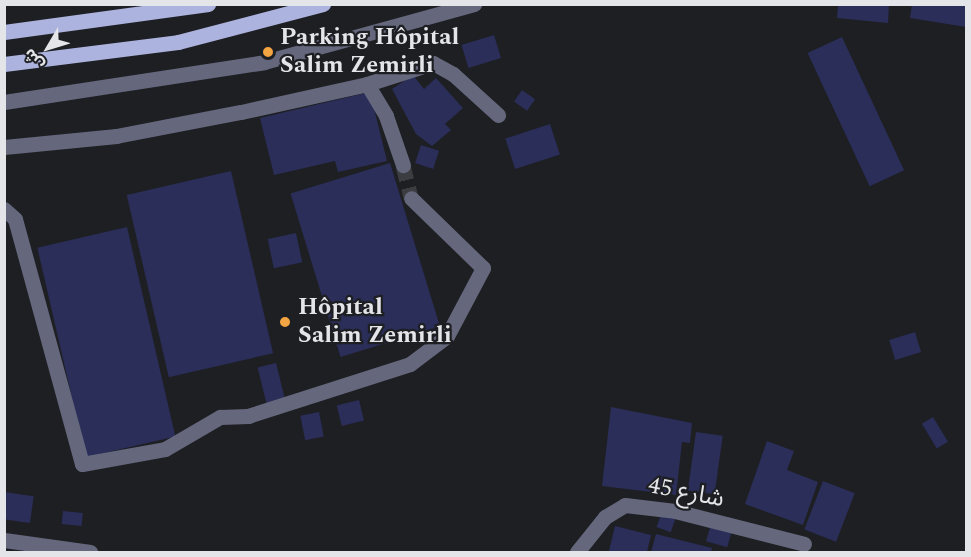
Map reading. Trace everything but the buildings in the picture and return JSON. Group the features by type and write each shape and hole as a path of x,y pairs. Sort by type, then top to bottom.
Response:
{"main road":[{"path":"4,32 208,4"},
{"path":"4,64 178,42 323,4"}],"street":[{"path":"4,102 264,62 474,4"},
{"path":"4,147 116,136 367,84 433,63 453,74 498,116"},
{"path":"367,84 386,116 403,165"},
{"path":"4,209 15,219 82,464 165,449 220,417 248,416 410,364 447,336 483,268 411,198"},
{"name":"شارع 45","path":"577,552 605,517 625,505 675,510 804,544"},
{"path":"4,540 90,552"}],"tunnel":[{"path":"403,165 411,198"}],"place":[{"name":"Parking Hôpital Salim Zemirli","path":"268,52"},
{"name":"Hôpital Salim Zemirli","path":"285,322"}]}
